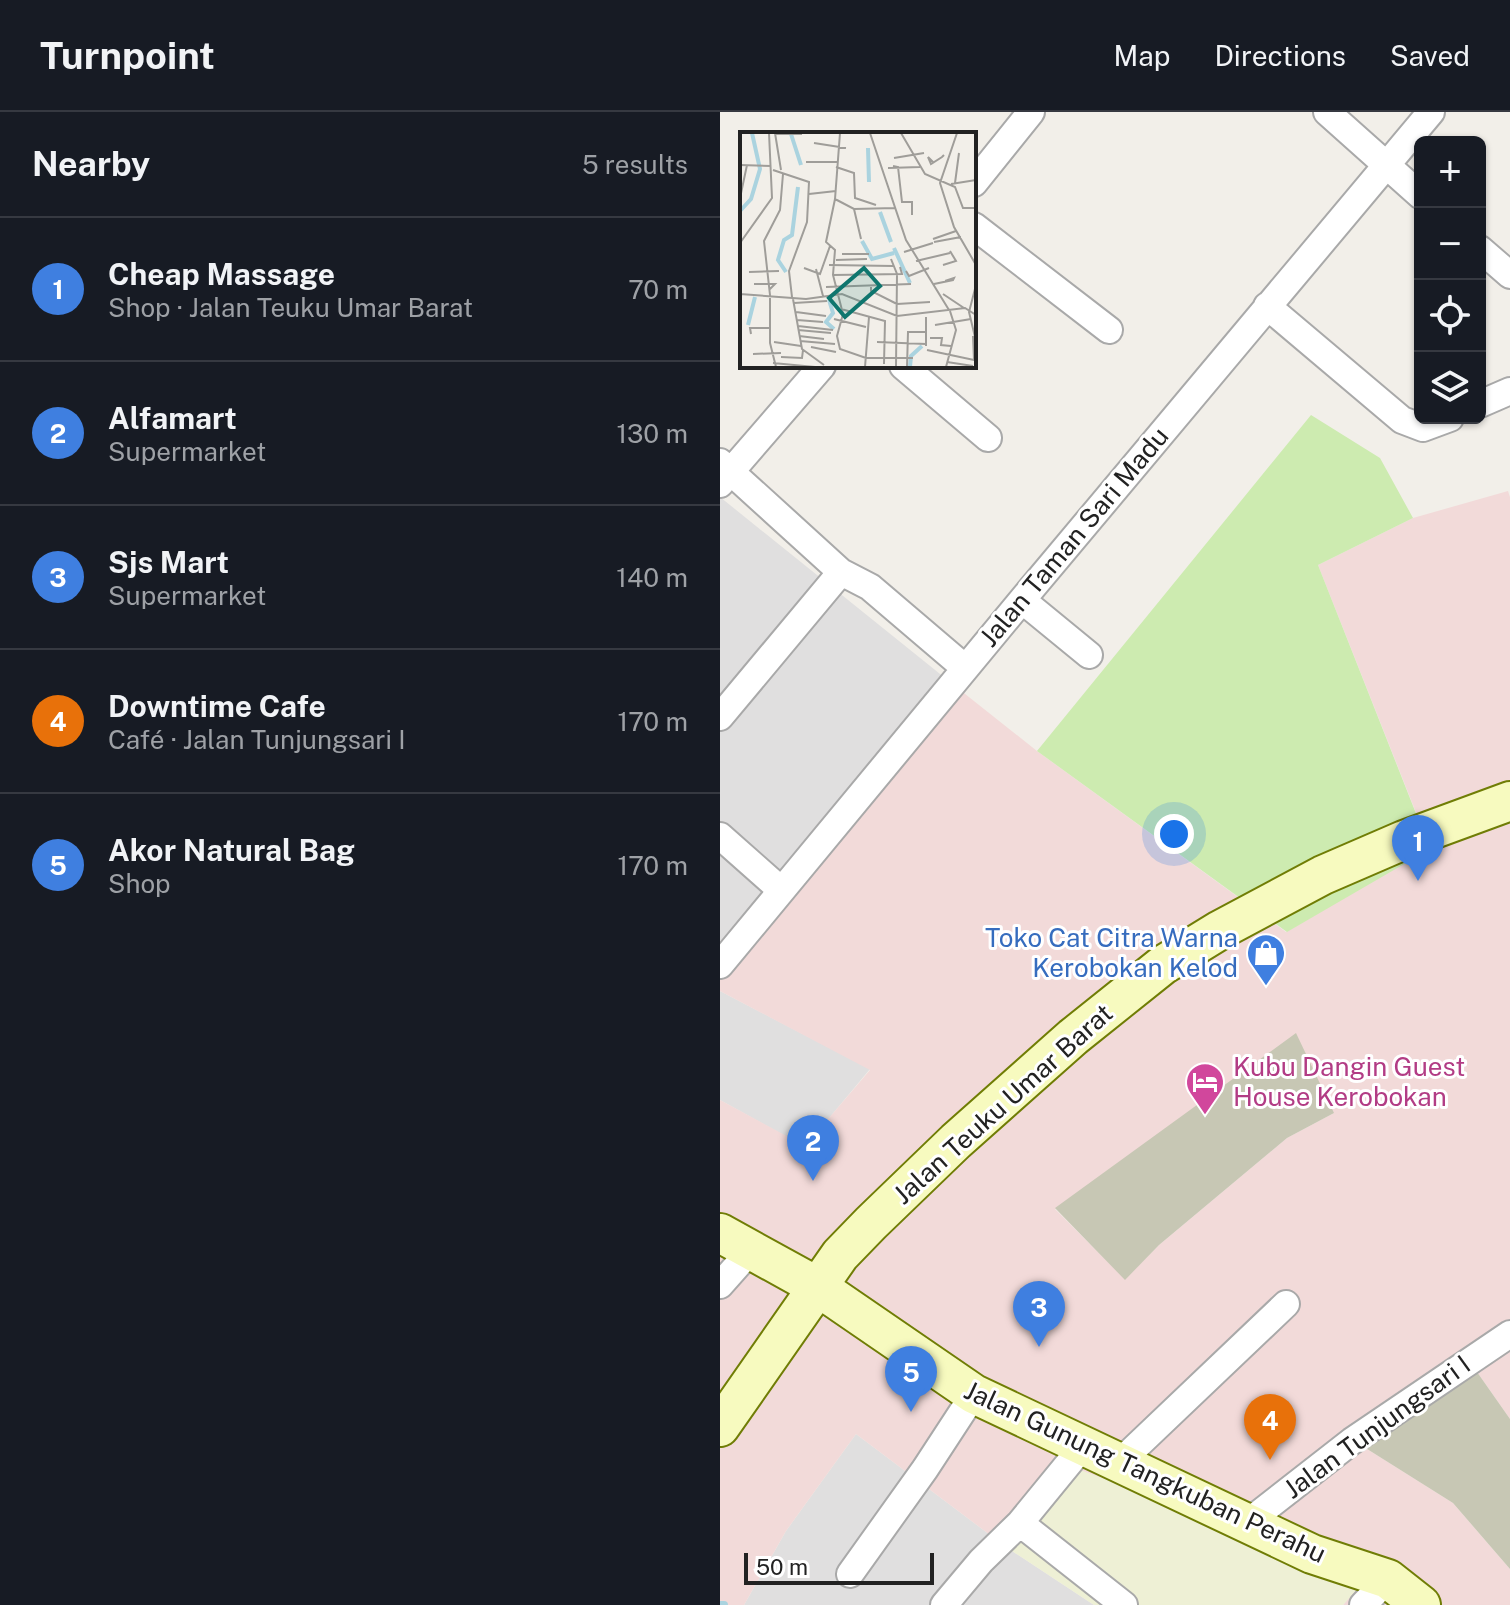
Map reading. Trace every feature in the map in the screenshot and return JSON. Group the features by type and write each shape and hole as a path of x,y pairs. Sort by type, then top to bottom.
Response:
{"main road":[{"name":"Jalan Teuku Umar Barat","path":"818,1287 840,1255 900,1194 1073,1037 1163,965 1220,930 1323,875 1404,840 1510,801"},
{"name":"Jalan Gunung Tangkuban Perahu","path":"736,1241 818,1287 974,1394 1312,1554 1375,1592 1421,1605"},
{"path":"720,1427 818,1287"}],"street":[{"path":"976,181 1031,112"},
{"path":"1327,112 1414,190"},
{"name":"Jalan Taman Sari Madu","path":"720,965 1431,112"},
{"path":"976,228 1109,330"},
{"path":"1486,254 1510,275"},
{"path":"1267,306 1402,420 1423,428 1434,424"},
{"path":"820,368 724,472 841,572 870,587 965,668"},
{"path":"905,368 988,438"},
{"path":"1486,401 1510,391"},
{"path":"720,717 841,572"},
{"path":"1022,600 1089,655"},
{"path":"720,836 781,890"},
{"path":"720,1285 736,1241"},
{"path":"1120,1462 1286,1304"},
{"name":"Jalan Tunjungsari I","path":"1247,1523 1352,1441 1510,1334"},
{"path":"850,1574 974,1394"},
{"path":"944,1605 981,1561 1020,1523 1083,1446"},
{"path":"1020,1523 1124,1605"}],"shaded area":[{"path":"1508,491 1510,497 1510,1419 1470,1362 1348,1437 1453,1503 1510,1569 1510,1605 1343,1605 1358,1587 1006,1547 856,1434 786,1531 744,1605 720,1605 720,1100 805,1146 870,1070 720,991 720,973 950,682 1037,751 1286,932 1430,848 1318,565 1413,518","holes":["1334,1113 1287,1138 1159,1245 1125,1279 1055,1209"]},
{"path":"720,497 950,682 720,973"},
{"path":"720,991 870,1069 805,1147 720,1100"},
{"path":"1296,1033 1334,1113 1287,1138 1159,1245 1125,1280 1055,1208"},
{"path":"1470,1362 1510,1419 1510,1569 1453,1503 1348,1437"},
{"path":"856,1434 1006,1547 1094,1605 744,1605 786,1531"},
{"path":"1066,1465 1235,1525 1359,1587 1343,1605 1094,1605 1006,1547"}],"green space":[{"path":"1311,415 1380,458 1413,518 1318,565 1430,849 1287,932 1037,751"}],"place":[{"name":"Cheap Massage","path":"1418,881"},
{"name":"Toko Cat Citra Warna Kerobokan Kelod","path":"1266,987"},
{"name":"Kubu Dangin Guest House Kerobokan","path":"1205,1116"},
{"name":"Alfamart","path":"813,1181"},
{"name":"Sjs Mart","path":"1039,1347"},
{"name":"Akor Natural Bag","path":"911,1412"},
{"name":"Downtime Cafe","path":"1270,1460"}]}
